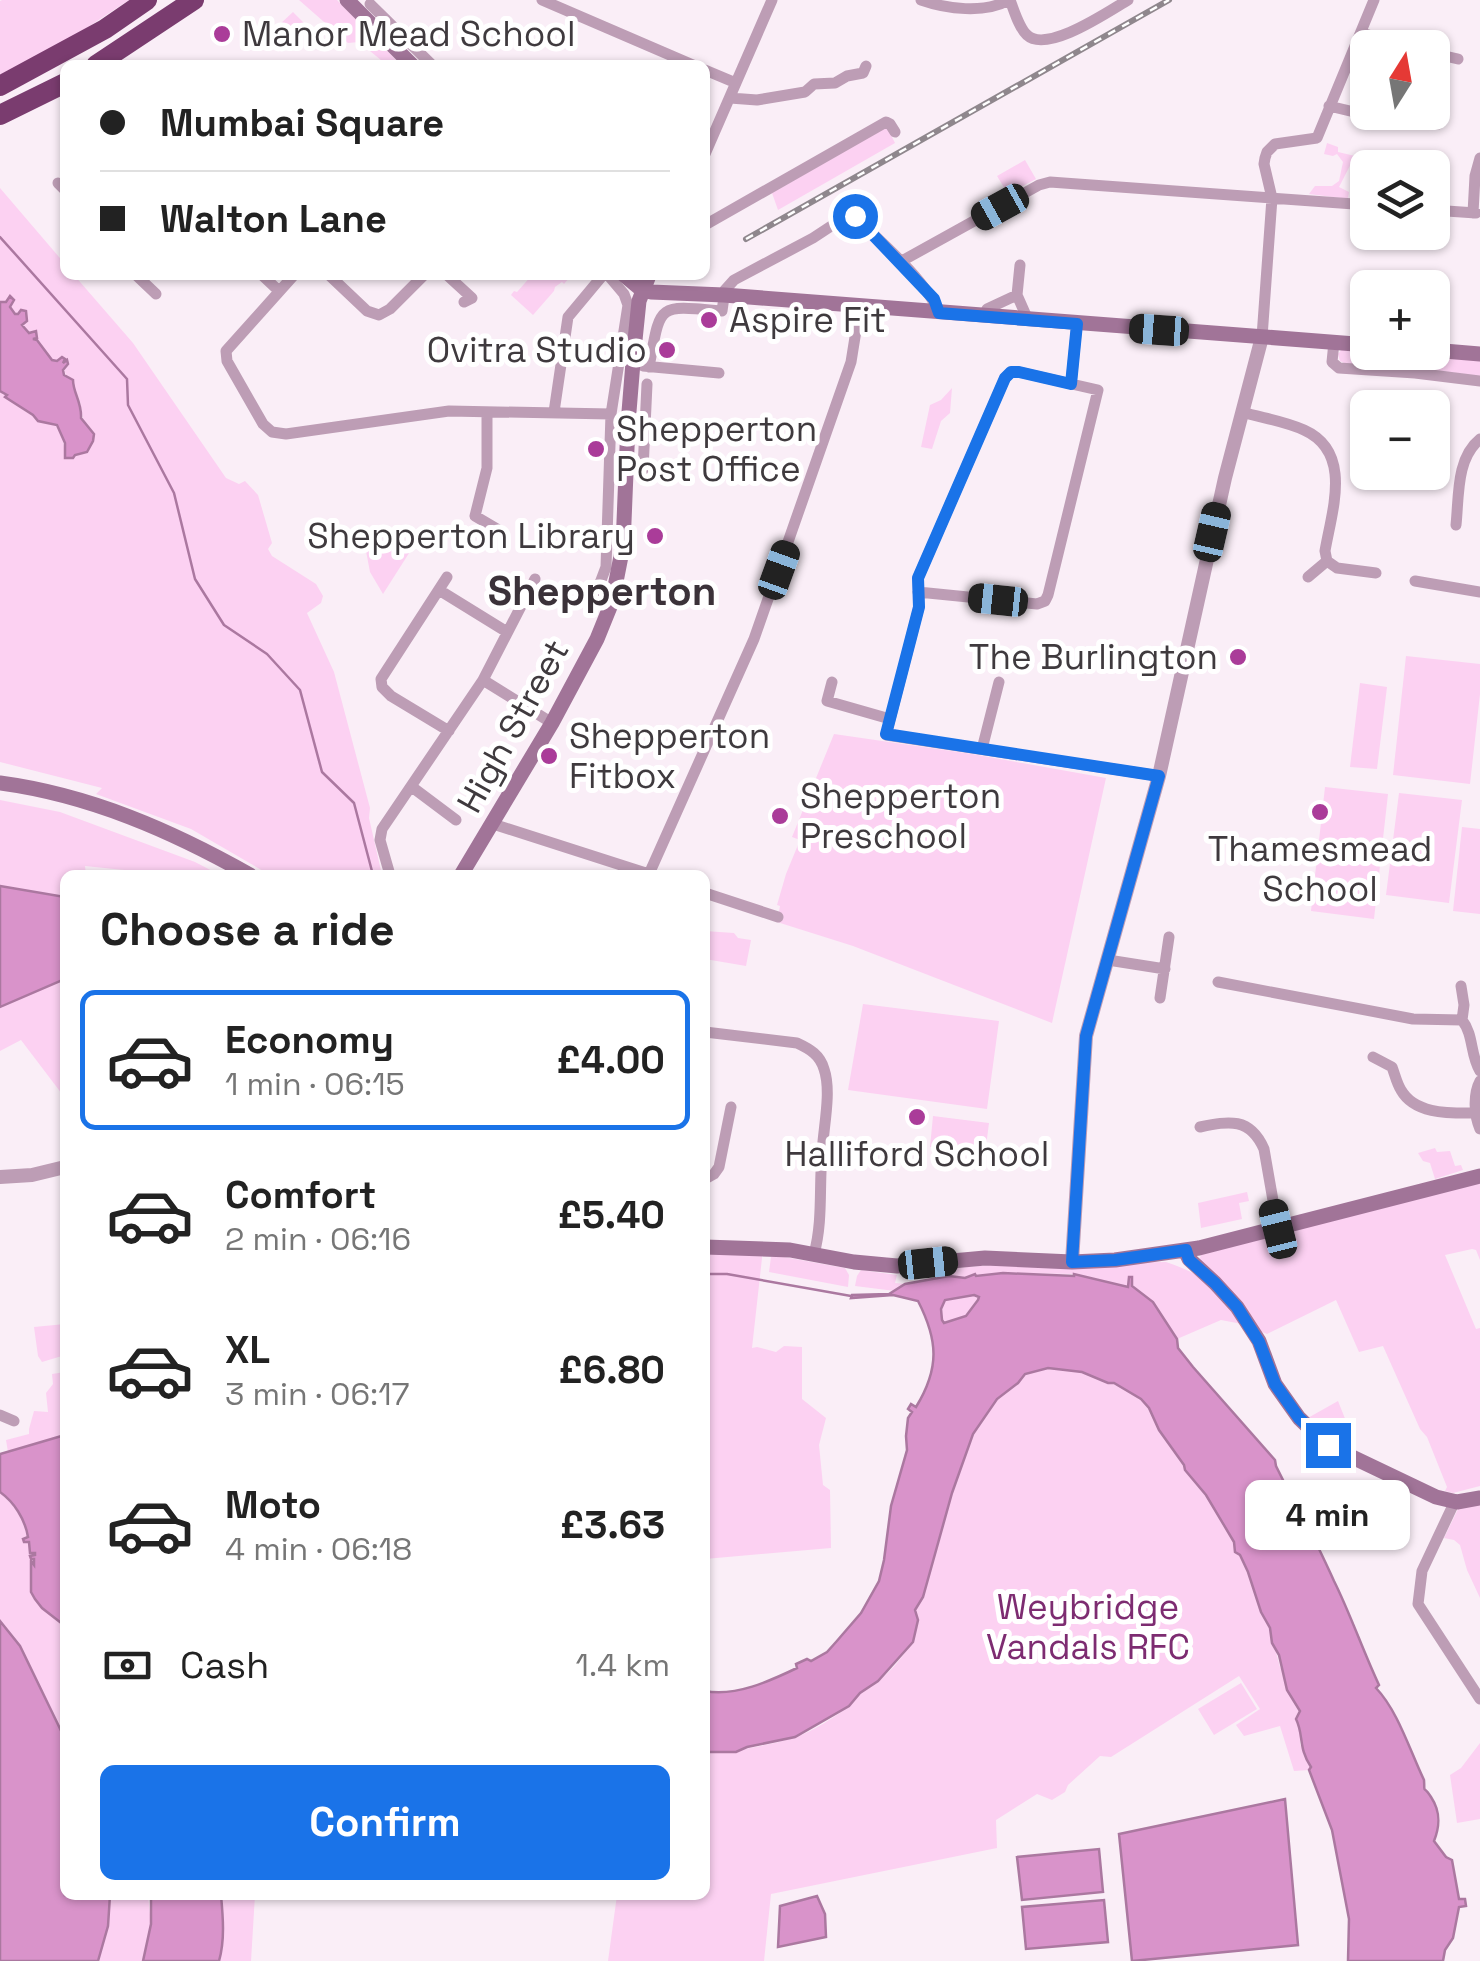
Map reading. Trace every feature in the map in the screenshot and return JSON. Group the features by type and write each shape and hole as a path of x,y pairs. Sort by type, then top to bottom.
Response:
{"highway":[{"path":"0,86 105,29 147,0"},
{"path":"104,60 194,0"},
{"path":"0,115 60,85"}],"main road":[{"path":"346,0 407,60"},
{"path":"649,281 724,295 1350,343"},
{"name":"High Street","path":"464,870 552,723 612,602 637,465 637,408 649,281"},
{"path":"1450,352 1480,354"},
{"path":"0,783 131,816 241,870"},
{"path":"710,1247 790,1250 897,1266 985,1258 1115,1260 1186,1250 1278,1229 1480,1176"},
{"path":"1186,1250 1189,1260 1237,1307 1264,1352 1275,1384 1311,1431 1352,1458 1425,1492 1454,1501 1480,1498"}],"street":[{"path":"542,0 681,60"},
{"path":"710,143 772,0"},
{"path":"921,0 967,8 996,6 1009,0 1026,34 1039,41 1057,38 1128,0"},
{"path":"1363,30 1374,0"},
{"path":"370,4 427,60"},
{"path":"1450,57 1458,59"},
{"path":"1072,1262 1086,1036 1159,776 1206,559 1262,338 1272,198 1264,164 1271,146 1279,142 1317,138 1350,61"},
{"path":"730,98 757,100 805,92 814,84 835,83 863,73 866,66"},
{"path":"710,72 736,84"},
{"path":"1330,106 1350,109"},
{"path":"710,222 886,122 896,132"},
{"path":"1450,211 1476,213 1475,176 1480,158"},
{"path":"900,262 1050,182 1350,204"},
{"path":"719,373 641,366 664,312 673,308 722,311 724,295 734,280 848,216 855,216 900,262 934,299 939,313"},
{"path":"1020,265 1016,294 1028,320"},
{"path":"141,280 152,290 156,280"},
{"path":"267,280 279,291"},
{"path":"289,280 228,347 226,356 263,424 272,432 286,434 449,411 612,414"},
{"path":"334,280 366,311 379,315 390,309 416,280"},
{"path":"452,280 472,298 464,302"},
{"path":"554,412 568,318 601,280"},
{"path":"610,280 624,294 628,305 612,414 606,567 598,591 612,602"},
{"path":"984,316 987,309 1016,294"},
{"path":"653,870 754,639 851,362 860,306"},
{"path":"1071,384 1077,324"},
{"path":"1334,342 1332,362 1339,368 1480,381"},
{"path":"918,592 1038,604 1045,601 1098,390 1019,372 1011,372 1005,378 918,578 918,592 919,607 886,734 1159,776"},
{"path":"637,408 647,384"},
{"path":"487,412 487,468 475,516 497,529"},
{"path":"1242,412 1299,427 1326,446 1337,482 1325,550 1327,561 1337,568 1376,573"},
{"path":"1456,525 1464,460 1480,440"},
{"path":"1308,577 1327,561"},
{"path":"446,577 381,679 382,687 391,696 449,732"},
{"path":"389,870 380,835 483,680 535,579"},
{"path":"1416,581 1480,592"},
{"path":"439,590 507,632"},
{"path":"483,680 552,723"},
{"path":"832,682 827,701 890,719"},
{"path":"982,749 1000,682"},
{"path":"412,787 456,820"},
{"path":"493,824 638,870"},
{"path":"710,895 778,918"},
{"path":"1160,998 1170,937"},
{"path":"1108,960 1165,968"},
{"path":"1218,982 1413,1020 1462,1020"},
{"path":"1461,986 1462,1020 1480,1070"},
{"path":"710,1033 797,1044 820,1058 827,1085 814,1254"},
{"path":"1373,1057 1392,1068 1409,1100 1436,1112 1475,1114"},
{"path":"1480,1081 1475,1114 1480,1128"},
{"path":"710,1176 719,1167 731,1107"},
{"path":"1200,1127 1233,1122 1260,1138 1278,1229"},
{"path":"0,1177 60,1169"},
{"path":"0,1414 14,1420"},
{"path":"1454,1501 1422,1571 1418,1604 1480,1699"}],"green space":[{"path":"2,0 129,0 0,77"},
{"path":"299,0 337,0 396,60 381,60 359,42 348,43"},
{"path":"293,12 307,28 280,52 266,37"},
{"path":"888,129 895,143 778,210 772,193"},
{"path":"1327,143 1350,155 1350,166 1339,187 1349,192 1348,199 1309,194 1315,186 1332,186 1339,181 1343,162 1337,154 1324,154"},
{"path":"1025,160 1036,179 1008,194 997,176"},
{"path":"0,188 60,258 60,280 78,280 133,343 226,478 239,484 245,481 258,495 272,556 316,584 323,596 321,603 307,613 334,672 370,808 381,870 261,870 191,829 96,794 102,788 0,762 0,391 25,411 57,427 64,447 86,426 79,398 63,363 52,360 32,339 32,332 22,325 18,315 0,302"},
{"path":"528,280 567,280 555,287 533,315 511,295"},
{"path":"1342,349 1350,349 1350,364 1340,361 1338,354"},
{"path":"1450,358 1480,360 1480,376 1432,370 1450,370"},
{"path":"952,388 950,413 941,421 932,449 921,447 930,405"},
{"path":"372,547 411,550 383,594 370,572 366,551"},
{"path":"1406,656 1480,664 1470,784 1393,775"},
{"path":"1360,683 1387,687 1377,769 1350,767"},
{"path":"834,734 1106,778 1052,1023 853,946 777,922 777,905 800,840 792,837"},
{"path":"1325,787 1388,794 1374,919 1311,911"},
{"path":"1399,793 1462,800 1449,903 1386,895"},
{"path":"0,800 60,812 210,870 85,866 85,870 60,870 60,896 0,886"},
{"path":"1462,827 1480,829 1480,914 1453,911"},
{"path":"710,931 734,933 738,938 751,940 746,966 710,960"},
{"path":"60,981 60,1091 21,1040 0,1051 0,1007"},
{"path":"863,1004 999,1021 987,1109 848,1090"},
{"path":"933,1116 989,1123 985,1154 930,1147"},
{"path":"1435,1148 1437,1152 1450,1151 1455,1166 1461,1165 1463,1170 1435,1179 1430,1163 1418,1153"},
{"path":"1480,1182 1480,1260 1472,1249 1445,1255 1476,1329 1480,1328 1480,1486 1453,1493 1445,1491 1447,1487 1427,1437 1383,1346 1359,1352 1336,1300 1267,1334 1257,1330 1200,1258 1202,1252"},
{"path":"1247,1192 1249,1201 1239,1203 1242,1219 1201,1228 1198,1203"},
{"path":"710,1247 763,1249 752,1348 776,1352 784,1346 802,1347 802,1399 826,1418 819,1445 823,1485 830,1490 831,1548 710,1559"},
{"path":"771,1257 845,1268 848,1287 769,1272"},
{"path":"1166,1262 1210,1286 1242,1324 1221,1320 1177,1339 1152,1303 1132,1286 1132,1278 1128,1287 1075,1274 972,1274 965,1278 934,1279 932,1270 1003,1264"},
{"path":"861,1270 897,1275 895,1283 905,1284 895,1291 855,1286"},
{"path":"975,1295 978,1300 966,1316 944,1323 941,1314 945,1300"},
{"path":"60,1324 60,1357 42,1362 34,1327"},
{"name":"Weybridge Vandals RFC","path":"1048,1368 1082,1372 1136,1395 1149,1408 1185,1470 1206,1495 1248,1572 1270,1629 1287,1690 1300,1711 1296,1719 1309,1770 1294,1771 1280,1726 1244,1736 1236,1725 1260,1709 1239,1676 1111,1757 1100,1756 1052,1800 1037,1794 996,1820 997,1848 771,1894 764,1961 608,1961 616,1900 710,1900 710,1752 763,1745 809,1731 849,1706 889,1672 905,1652 916,1630 915,1610 923,1597 973,1434 997,1399 1025,1374"},
{"path":"60,1373 60,1436 8,1452 6,1440 29,1434 34,1411 48,1412 46,1393 53,1384 52,1374"},
{"path":"1338,1401 1348,1426 1332,1439 1306,1419"},
{"path":"1366,1480 1403,1493 1386,1532 1360,1514 1359,1499"},
{"path":"0,1492 18,1511 27,1529 35,1552 32,1570 60,1622 60,1900 149,1900 151,1924 142,1961 0,1961"},
{"path":"1480,1503 1480,1598 1460,1545 1444,1538 1458,1509"},
{"path":"1241,1683 1257,1709 1214,1735 1198,1709"},
{"path":"1480,1743 1480,1819 1457,1823 1450,1775 1461,1768"},
{"path":"218,1900 255,1900 251,1961 220,1961"}],"shaded area":[{"path":"10,296 15,314 26,311 27,321 22,325 29,333 36,331 37,338 33,339 52,360 67,360 64,375 73,380 81,418 94,434 87,452 65,458 65,443 57,425 38,421 0,391 0,302 6,302"},
{"path":"0,886 60,896 60,981 0,1007"},
{"path":"975,1274 1074,1274 1128,1287 1132,1277 1132,1286 1153,1302 1177,1339 1178,1348 1275,1460 1299,1512 1303,1510 1310,1524 1379,1685 1376,1688 1397,1720 1424,1780 1424,1789 1437,1808 1434,1841 1452,1860 1459,1899 1465,1899 1466,1906 1459,1907 1453,1938 1443,1961 1348,1961 1349,1919 1332,1830 1303,1748 1296,1719 1300,1711 1287,1690 1279,1655 1248,1572 1206,1495 1185,1470 1149,1408 1114,1383 1082,1372 1048,1368 1025,1374 997,1399 973,1434 923,1597 915,1610 918,1620 913,1642 878,1681 849,1706 795,1737 736,1752 710,1752 710,1691 752,1687 827,1652 861,1613 879,1581 891,1506 907,1450 908,1418 912,1412 908,1409 911,1404 916,1407 924,1393 934,1354 918,1301 893,1295 851,1298 852,1295 889,1294 905,1284","holes":["974,1295 978,1300 966,1316 944,1323 942,1320 945,1300"]},
{"path":"60,1436 60,1622 42,1608 31,1592 34,1559 30,1556 35,1553 30,1553 29,1542 24,1542 28,1537 18,1512 0,1492 0,1454"},
{"path":"0,1621 20,1646 60,1729 60,1900 110,1900 108,1926 98,1961 0,1961"},
{"path":"1285,1799 1298,1945 1132,1961 1119,1834"},
{"path":"1099,1849 1103,1892 1022,1900 1017,1857"},
{"path":"817,1896 825,1914 826,1937 778,1947 780,1906"},
{"path":"151,1900 221,1900 223,1937 219,1961 143,1961 151,1924"},
{"path":"1104,1900 1108,1942 1026,1949 1022,1907"}],"waterway":[{"path":"0,237 127,379 128,405 174,493 195,579 224,625 267,654 300,690 322,772 354,803 372,870"},
{"path":"710,1274 851,1296"}],"railway":[{"path":"746,239 1169,0"}],"place":[{"name":"Manor Mead School","path":"222,34"},
{"name":"Aspire Fit","path":"709,320"},
{"name":"Ovitra Studio","path":"667,350"},
{"name":"Shepperton Post Office","path":"596,449"},
{"name":"Shepperton Library","path":"655,536"},
{"name":"The Burlington","path":"1238,657"},
{"name":"Shepperton Fitbox","path":"549,756"},
{"name":"Thamesmead School","path":"1320,812"},
{"name":"Shepperton Preschool","path":"780,816"},
{"name":"Halliford School","path":"917,1117"}],"district":[{"name":"Shepperton","path":"602,591"}],"route":[{"path":"855,216 934,299 939,313 1077,324 1071,384 1019,372 1011,372 1005,378 918,578 919,607 886,734 1159,776 1086,1036 1072,1262 1186,1250 1189,1260 1237,1307 1259,1342 1275,1384 1299,1418 1328,1445"}]}
